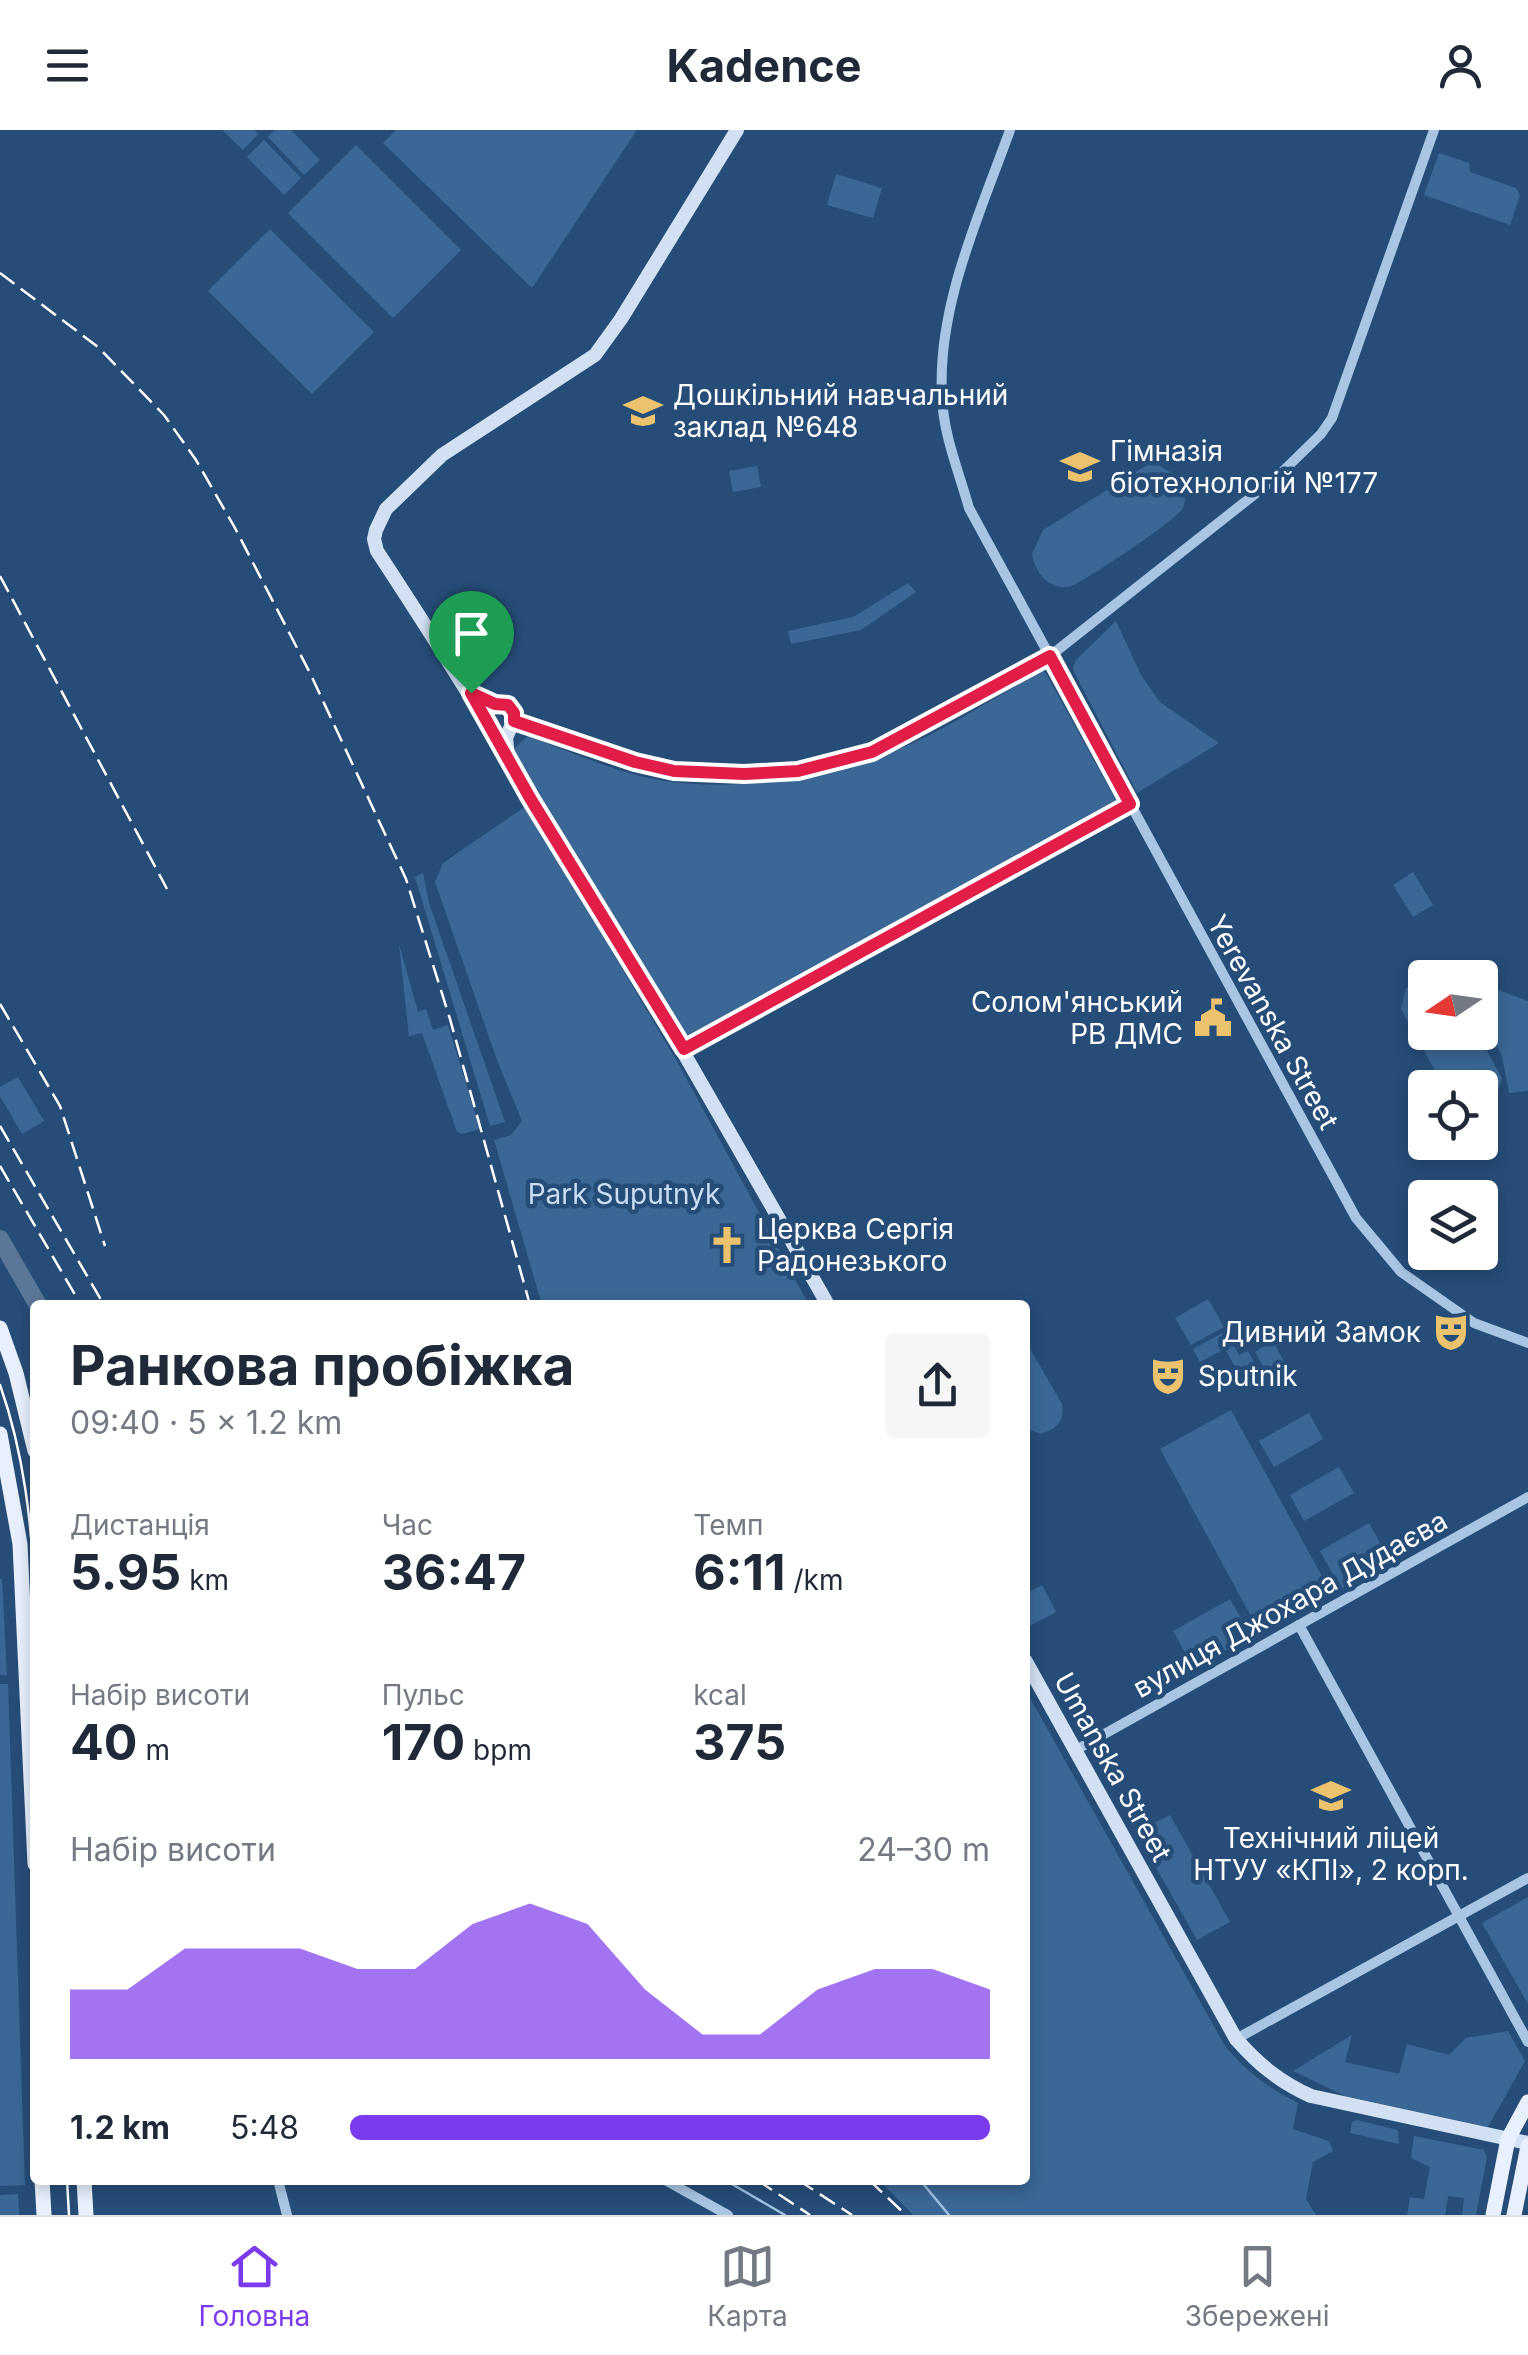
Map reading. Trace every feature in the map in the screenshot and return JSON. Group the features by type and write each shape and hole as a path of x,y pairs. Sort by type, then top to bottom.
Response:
{"main road":[{"path":"0,1328 30,1430"},
{"path":"0,1434 20,1544 30,1757"},
{"path":"1493,2215 1508,2139 1528,2102"},
{"path":"1514,2215 1528,2144"},
{"path":"42,2185 44,2215"},
{"path":"84,2185 86,2215"}],"street":[{"path":"737,130 622,319 595,355 442,455 386,510 374,539 684,1049 825,1300"},
{"name":"Yerevanska Street","path":"1010,130 952,300 942,400 969,508 1356,1218 1401,1272 1474,1323 1528,1342"},
{"path":"487,723 497,732 513,724 674,771 798,771 872,752 1050,656 1280,475 1321,434 1332,418 1434,130"},
{"path":"471,693 495,704 508,705 514,713 506,748 510,761"},
{"path":"487,723 488,710 495,704"},
{"path":"684,1049 1130,804"},
{"name":"вулиця Джохара Дудаєва","path":"1074,1751 1528,1497"},
{"path":"1299,1625 1528,2042"},
{"name":"Umanska Street","path":"1030,1669 1236,2039 1256,2062 1282,2083 1312,2096 1528,2144"},
{"path":"1236,2039 1528,1878"},
{"path":"279,2185 287,2215"},
{"path":"674,2185 728,2215"}],"green space":[{"path":"222,130 254,130 258,134 243,150"},
{"path":"275,130 291,130 320,160 304,175 268,137"},
{"path":"396,130 637,130 532,288 383,143"},
{"path":"264,140 301,178 284,195 247,157"},
{"path":"356,145 461,250 393,318 288,213"},
{"path":"1439,153 1469,163 1470,172 1516,188 1520,195 1510,225 1424,195"},
{"path":"836,174 882,188 873,218 827,205"},
{"path":"270,229 374,332 312,394 208,291"},
{"path":"1147,465 1159,465 1179,478 1185,500 1183,508 1128,551 1076,583 1061,587 1044,578 1032,554 1043,530"},
{"path":"757,466 761,487 733,492 729,471"},
{"path":"908,583 916,592 861,630 791,644 788,631 853,617"},
{"path":"1116,621 1141,675 1160,702 1219,743 1137,793 1073,670 1075,661"},
{"path":"1044,670 1117,802 684,1038 511,751 528,736 613,768 665,781 717,785 799,778 852,766 897,750"},
{"name":"Park Suputnyk","path":"526,806 678,1063 806,1300 541,1300 494,1140 511,1135 522,1121 435,882 443,863"},
{"path":"1413,872 1433,905 1413,917 1393,885"},
{"path":"423,873 429,903 505,1122 490,1126 415,877"},
{"path":"399,944 418,1012 426,1009 433,1030 448,1025 480,1129 457,1132 422,1033 409,1036"},
{"path":"1408,987 1408,1022 1401,1009"},
{"path":"1498,990 1528,1001 1528,1091 1509,1093 1498,1048"},
{"path":"1424,1050 1486,1050 1498,1070 1435,1070"},
{"path":"18,1077 44,1121 22,1134 0,1096 0,1087"},
{"path":"1208,1299 1224,1327 1191,1345 1175,1318"},
{"path":"1226,1331 1239,1355 1248,1351 1264,1380 1248,1390 1225,1349 1200,1362 1193,1349"},
{"path":"1273,1341 1287,1367 1269,1377 1255,1352"},
{"path":"1030,1349 1062,1404 1058,1424 1040,1434 1030,1430"},
{"path":"1231,1410 1330,1591 1258,1629 1160,1449"},
{"path":"1309,1413 1323,1439 1274,1467 1259,1441"},
{"path":"1339,1467 1354,1493 1304,1521 1290,1495"},
{"path":"1369,1523 1390,1561 1341,1589 1320,1551"},
{"path":"2,1579 7,1675 0,1675"},
{"path":"1042,1585 1056,1612 1030,1626 1030,1591"},
{"path":"1230,1599 1251,1636 1194,1668 1173,1631"},
{"path":"0,1684 8,1684 25,2185 0,2186"},
{"path":"1030,1698 1225,2046 1258,2078 1298,2103 1293,2129 1329,2141 1333,2151 1313,2162 1306,2199 1316,2215 913,2215 884,2185 1030,2185"},
{"path":"1170,1815 1230,1922 1197,1940 1136,1832"},
{"path":"1528,1897 1528,2004 1482,1923"},
{"path":"1508,2031 1525,2061 1488,2127 1345,2096 1293,2071 1352,2035 1345,2062 1399,2074 1407,2044 1449,2055 1466,2038"},
{"path":"1352,2122 1398,2130 1399,2144 1350,2133"},
{"path":"1414,2136 1484,2150 1487,2157 1476,2215 1462,2215 1464,2198 1448,2196 1445,2215 1407,2215 1410,2197 1424,2199 1430,2167 1411,2158"},
{"path":"18,2194 19,2215 0,2215 0,2195"}],"waterway":[{"path":"0,1239 35,1300"},
{"path":"734,2185 785,2215"},
{"path":"924,2185 949,2215"}],"tram line":[{"path":"0,1385 15,1437 30,1528"},
{"path":"67,2185 69,2215"}],"railway":[{"path":"0,273 98,347 164,415 196,460 235,528 310,673 406,879 450,1019 529,1300"},
{"path":"0,576 167,889"},
{"path":"0,1004 60,1106 105,1246"},
{"path":"0,1126 101,1300"},
{"path":"0,1166 78,1300"},
{"path":"765,2185 810,2215"},
{"path":"806,2185 852,2215"},
{"path":"874,2185 906,2215"}],"place":[{"name":"Дошкільний навчальний заклад №648","path":"643,411"},
{"name":"Гімназія біотехнологій №177","path":"1080,467"},
{"name":"Солом'янський РВ ДМС","path":"1213,1018"},
{"name":"Церква Сергія Радонезького","path":"727,1245"},
{"name":"Дивний Замок","path":"1451,1332"},
{"name":"Sputnik","path":"1168,1376"},
{"name":"Технічний ліцей НТУУ «КПІ», 2 корп.","path":"1331,1796"}],"route":[{"path":"1050,656 1130,804 684,1049 530,798 471,693 495,704 508,705 514,721 635,762 674,771 798,771 872,752 1050,656"}]}
